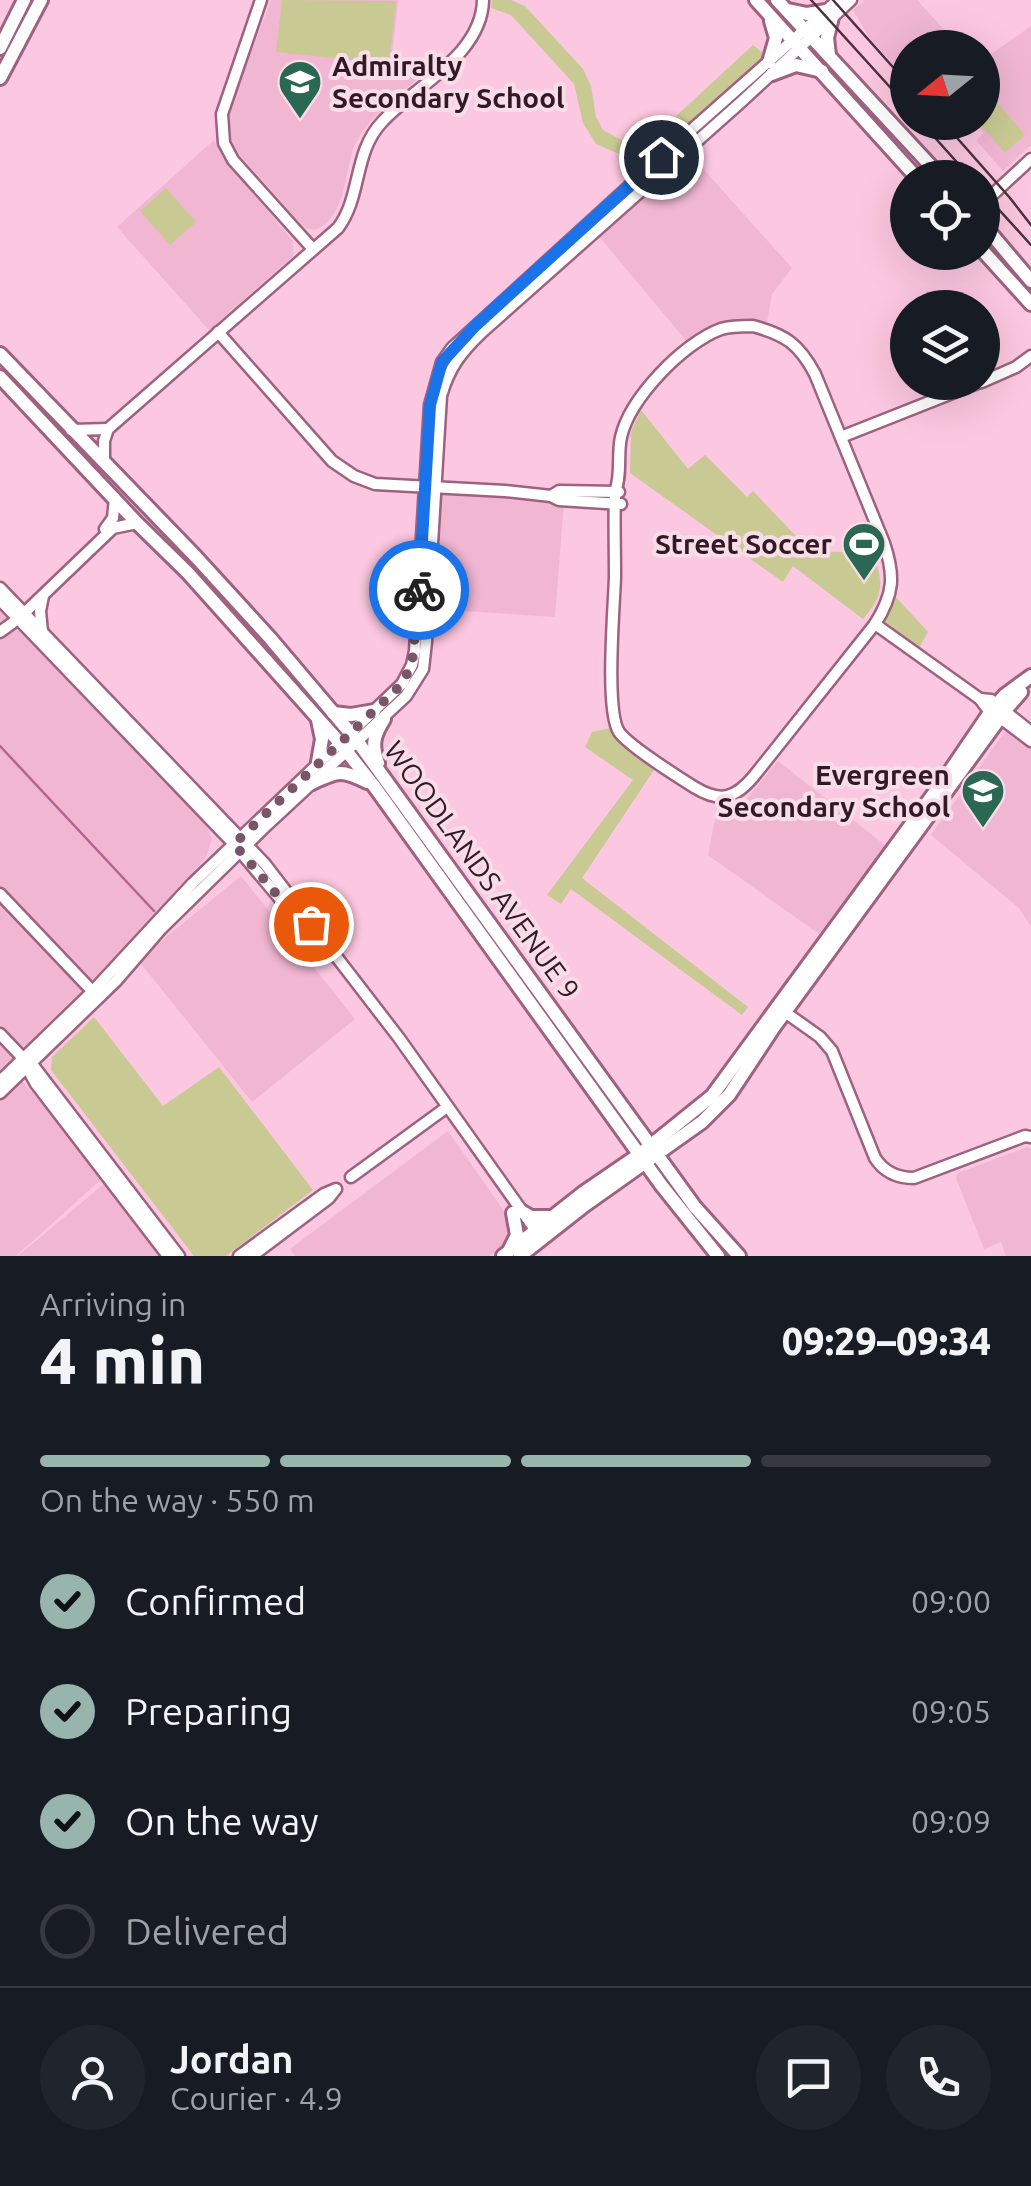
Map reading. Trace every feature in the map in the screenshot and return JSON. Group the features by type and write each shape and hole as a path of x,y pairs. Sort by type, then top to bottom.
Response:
{"main road":[{"path":"0,48 24,0"},
{"path":"0,78 41,0"},
{"path":"756,0 768,14 829,57 925,160"},
{"path":"781,5 807,14 829,14 829,57"},
{"path":"781,5 822,71 901,160"},
{"path":"768,14 776,38 771,68 796,66 822,71"},
{"path":"1000,242 1031,281"},
{"path":"1000,270 1031,304"},
{"name":"WOODLANDS AVENUE 9","path":"0,354 196,557 333,714 349,743 648,1154 738,1256"},
{"name":"WOODLANDS AVENUE 9","path":"0,377 188,574 318,718 349,743"},
{"path":"535,1237 553,1216 615,1178 677,1132 712,1096 783,1007 998,711 1031,676"},
{"path":"998,711 1031,685"},
{"path":"312,783 340,771 379,781 372,746 379,715 333,714"},
{"path":"318,718 322,740 318,762"},
{"path":"511,1254 585,1205 615,1178 623,1153 623,1119 677,1132"},
{"path":"677,1132 674,1172 679,1185"},
{"name":"WOODLANDS AVENUE 9","path":"648,1154 662,1186 718,1256"},
{"path":"615,1178 640,1178 662,1186"},
{"path":"511,1254 517,1235 516,1212 531,1217 553,1216"}],"street":[{"path":"264,0 222,114 224,143 232,160 312,248"},
{"path":"104,463 108,429 338,228 350,210 362,152 374,132 464,48 478,26 483,0"},
{"path":"829,14 838,0"},
{"path":"0,600 42,632 214,817 246,826 262,823 312,783 379,715 406,696 423,670 441,396 456,358 802,38 851,0"},
{"path":"379,715 412,664 433,392 442,362 452,348 668,151 771,68"},
{"path":"1000,180 1031,150"},
{"path":"1000,188 1031,159"},
{"path":"753,326 783,336 800,349 816,374 884,543 892,572 891,590 874,624 737,793 706,794 628,742 618,730 612,702 618,495 622,434 631,410 642,393 699,340 724,328 753,326"},
{"path":"218,332 332,460 375,484 505,491 559,500 618,495"},
{"path":"1000,374 1031,356"},
{"path":"841,437 935,400"},
{"path":"72,430 108,429"},
{"path":"3,630 108,526 114,514 114,498"},
{"path":"19,614 113,528 137,523"},
{"path":"0,588 19,614 263,869 399,1038 516,1212"},
{"path":"42,632 43,595"},
{"path":"874,624 980,698 991,700 1031,741"},
{"path":"998,711 1031,732"},
{"path":"0,1093 5,1080 95,994 116,981 318,762 349,743"},
{"path":"214,817 218,866"},
{"path":"262,823 263,869"},
{"path":"218,866 263,869"},
{"path":"0,894 95,994"},
{"path":"308,926 535,1237"},
{"path":"783,1007 832,1051 876,1158 885,1170 914,1178 1031,1135"},
{"path":"0,1034 179,1256"},
{"path":"25,1061 168,1256"},
{"path":"351,1178 443,1110"},
{"path":"238,1256 336,1189 330,1198 252,1256"}],"shaded area":[{"name":"Admiralty Secondary School","path":"271,0 398,0 391,64 425,72 363,130 353,148 335,212 315,230 306,228 296,218 231,140 229,110"},
{"path":"865,0 917,0 944,30 890,30 890,61 871,40 853,10"},
{"path":"1031,26 1031,145 1003,171 1000,160 993,160 976,140 1000,140 1000,48"},
{"path":"214,140 223,158 293,241 293,256 209,330 117,227"},
{"path":"688,152 792,268 772,294 767,322 743,319 712,329 689,344 597,234"},
{"path":"440,494 564,501 555,617 434,609"},
{"path":"0,611 206,825 212,839 206,857 124,949 0,1070"},
{"name":"Evergreen Secondary School","path":"1006,730 1031,747 1031,927 1019,908 931,835"},
{"path":"778,761 886,846 819,934 708,855 717,809 744,802"},
{"path":"241,876 355,1019 252,1102 138,960"},
{"path":"21,1080 105,1176 16,1256 0,1256 0,1100"},
{"path":"448,1131 520,1234 489,1256 295,1256 290,1249"},
{"path":"1031,1148 1031,1256 1006,1256 1001,1242 984,1249 956,1178 958,1173"},
{"path":"105,1183 159,1256 18,1256"}],"green space":[{"path":"282,0 396,1 389,64 276,52"},
{"path":"492,0 511,0 525,6 583,69 603,130 623,141 642,141 662,129 673,140 663,154 659,150 626,157 596,144 583,123 574,84 511,15 491,8"},
{"path":"753,45 766,56 682,133 673,123 674,118"},
{"path":"1000,106 1025,135 1005,153 994,140 1000,140"},
{"path":"166,188 196,222 170,245 140,211"},
{"path":"641,410 688,469 705,455 747,497 753,491 810,551 873,553 880,588 863,619 793,566 783,582 630,473 631,432"},
{"path":"894,595 928,632 919,648 878,617"},
{"path":"610,728 615,738 654,770 582,878 748,1007 742,1015 571,889 561,904 547,895 633,780 585,747 592,732"},
{"path":"94,1017 163,1106 219,1067 313,1190 226,1256 194,1256 51,1070 52,1057"}],"waterway":[{"path":"0,746 154,911"}],"railway":[{"path":"811,0 890,87"},
{"path":"833,0 890,64"},
{"path":"937,140 955,160"},
{"path":"959,140 1031,225"},
{"path":"1000,211 1031,245"}],"way so far":[{"path":"311,924 305,928 234,844 408,676 415,651 419,590"}],"place":[{"name":"Admiralty Secondary School","path":"300,120"},
{"name":"Street Soccer","path":"864,582"},
{"name":"Evergreen Secondary School","path":"983,829"}],"route":[{"path":"419,590 430,405 442,362 475,326 661,157"}]}
